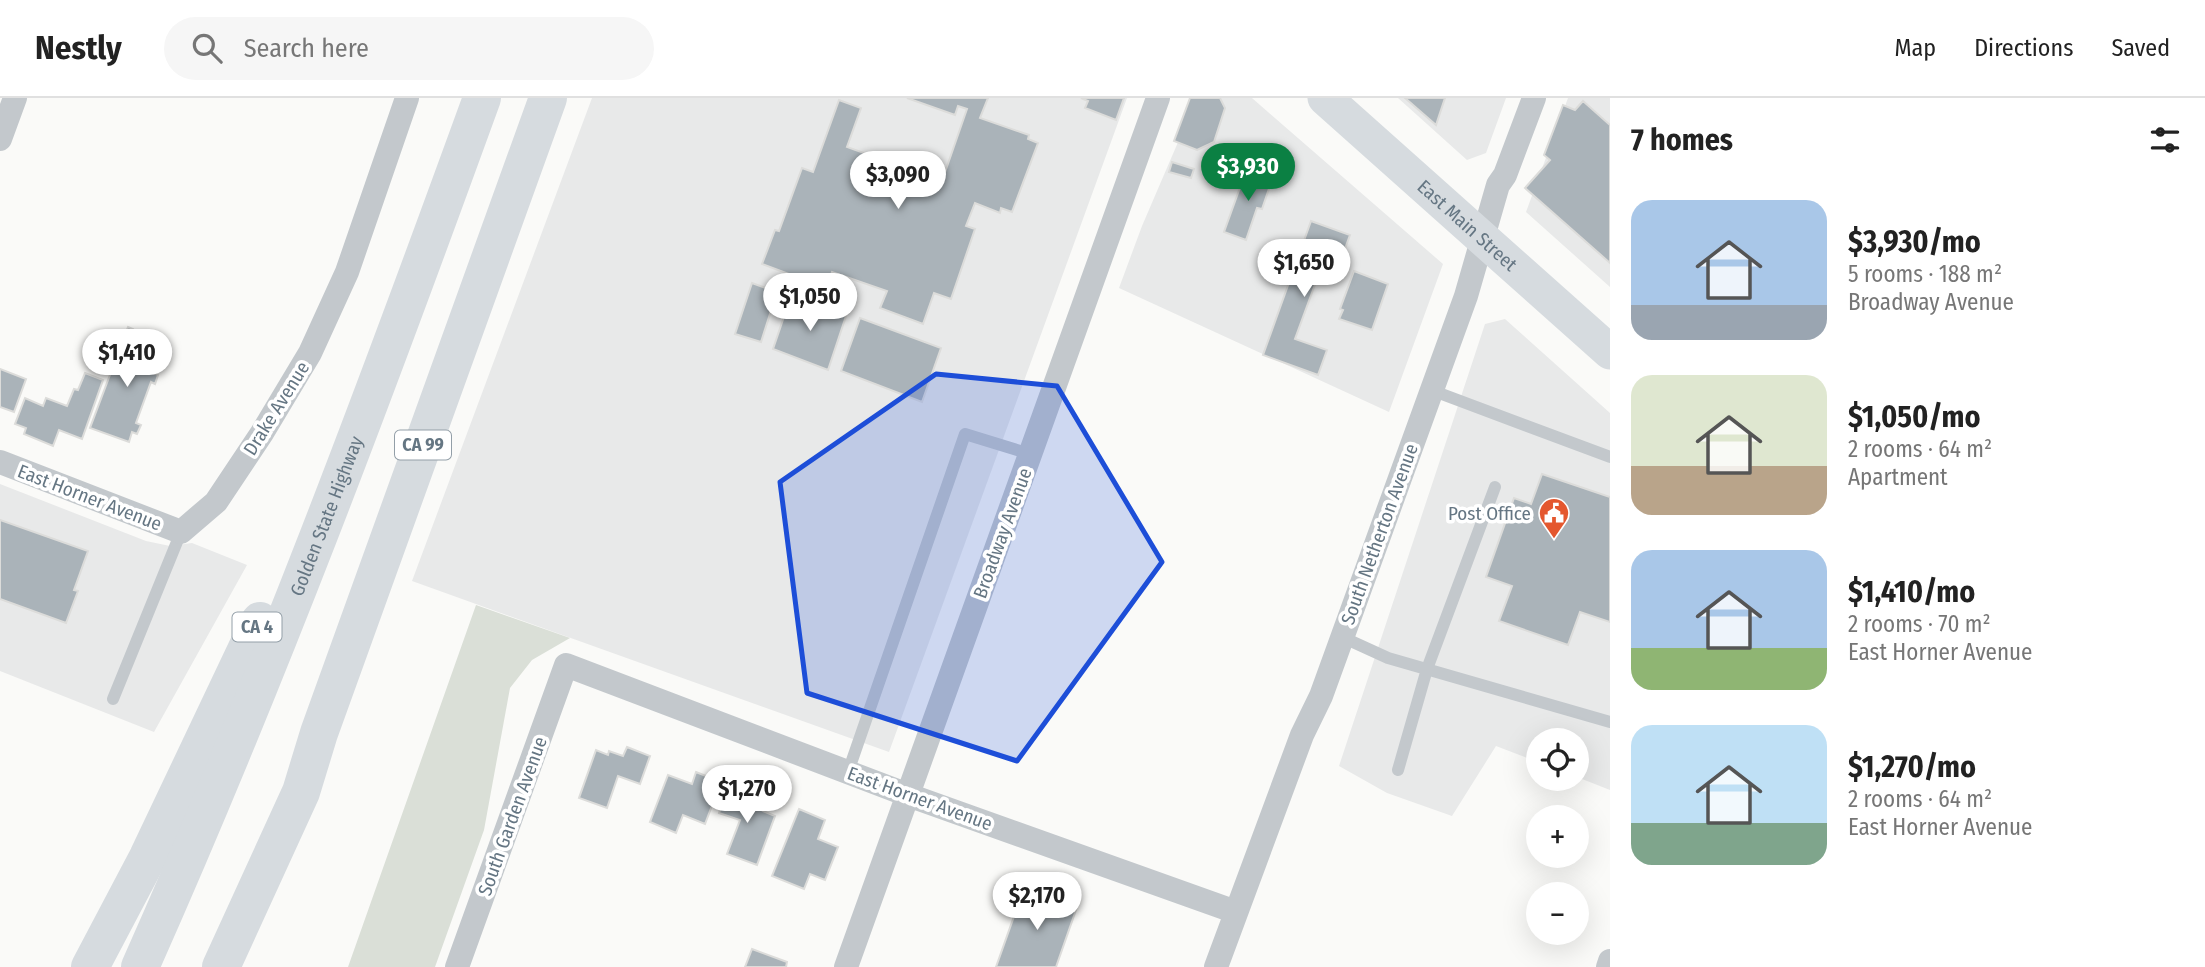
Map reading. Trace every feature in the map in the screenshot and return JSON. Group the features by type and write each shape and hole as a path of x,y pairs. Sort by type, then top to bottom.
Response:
{"highway":[{"name":"Golden State Highway","path":"140,967 262,683 482,98"},
{"name":"CA 99","path":"221,967 301,792 319,733 548,98"},
{"name":"CA 4","path":"90,967 148,857 230,685 415,282"},
{"path":"247,967 301,792"}],"main road":[{"name":"East Main Street","path":"1325,98 1610,352"}],"street":[{"path":"0,139 15,98"},
{"name":"Drake Avenue","path":"181,533 216,502 310,353 347,272 407,98"},
{"name":"Broadway Avenue","path":"846,967 1158,98"},
{"name":"South Netherton Avenue","path":"1216,967 1302,735 1321,696 1466,296 1498,185 1505,175 1534,98"},
{"name":"East Horner Avenue","path":"0,462 181,533"},
{"name":"East Horner Avenue","path":"566,665 848,772 1236,912"},
{"name":"South Garden Avenue","path":"457,967 566,665"},
{"path":"1608,967 1610,961"}],"lane":[{"path":"1431,390 1610,457"},
{"path":"848,772 965,434 1030,454"},
{"path":"1398,770 1427,669 1495,487"},
{"name":"Drake Avenue","path":"113,699 181,533"},
{"path":"1342,637 1388,658 1610,722"}],"highlighted area":[{"path":"936,374 1057,386 1162,562 1017,761 807,693 780,482"}],"shaded area":[{"path":"592,98 1127,98 889,752 412,581"},
{"path":"1197,98 1252,98 1443,264 1389,412 1119,288 1142,226"},
{"path":"1398,98 1506,98 1486,153 1467,160"},
{"path":"1568,98 1610,98 1610,287 1526,212"},
{"path":"1505,319 1610,413 1610,790 1589,782 1589,728 1526,728 1526,757 1496,746 1452,816 1387,793 1339,766 1485,324"},
{"path":"0,484 146,541 170,546 192,543 247,565 154,732 0,671"},
{"path":"476,605 570,638 532,660 510,688 484,830 435,967 348,967"}],"building":[{"path":"907,98 988,98 980,118 1029,135 1028,139 1038,143 1012,212 1001,208 1000,213 975,203 966,226 975,229 951,299 934,293 923,324 880,308 887,291 832,272 826,288 762,264 775,230 779,231 802,168 813,172 839,100 861,108 847,147 864,153 859,167 922,190 928,172 943,178 967,109 958,106 955,115"},
{"path":"1081,98 1124,98 1116,120 1085,108 1088,101"},
{"path":"1190,98 1220,98 1225,108 1214,142 1197,150 1174,141"},
{"path":"1405,98 1445,98 1436,125"},
{"path":"1583,101 1610,125 1610,263 1525,188 1550,160 1544,155 1563,105 1575,110"},
{"path":"1172,162 1194,169 1191,178 1169,172"},
{"path":"1247,168 1273,177 1262,209 1257,208 1246,240 1224,232"},
{"path":"1311,221 1350,235 1339,265 1324,260 1295,339 1327,350 1318,375 1263,355"},
{"path":"1354,271 1388,284 1372,330 1339,319"},
{"path":"752,283 777,292 761,342 735,334"},
{"path":"791,296 846,316 828,370 773,349"},
{"path":"860,318 941,348 922,402 841,371"},
{"path":"128,327 133,329 131,337 162,349 153,373 158,375 155,384 151,382 136,423 141,425 137,434 132,432 129,442 90,428"},
{"path":"0,369 26,379 14,412 0,407"},
{"path":"85,373 103,380 82,439 59,430 53,446 24,434 26,428 15,424 25,398 43,406 46,398 67,406"},
{"name":"Post Office","path":"1542,474 1610,497 1610,622 1580,612 1568,645 1499,621 1512,586 1486,577 1514,498 1531,504"},
{"path":"0,520 88,551 74,590 78,591 66,623 0,599"},
{"path":"627,747 650,756 640,784 618,776 607,808 579,798 596,750 608,755 609,751 623,756"},
{"path":"696,772 721,782 705,824 683,815 676,833 650,822 668,775 692,784"},
{"path":"729,784 753,793 749,802 765,808 763,811 775,816 757,865 727,854 740,820 719,813"},
{"path":"799,809 825,820 818,839 838,847 825,880 810,874 804,889 772,876"},
{"path":"1024,888 1077,907 1056,967 996,967"},
{"path":"752,949 787,962 786,967 745,967"}],"place":[{"name":"Post Office","path":"1554,540"}]}
